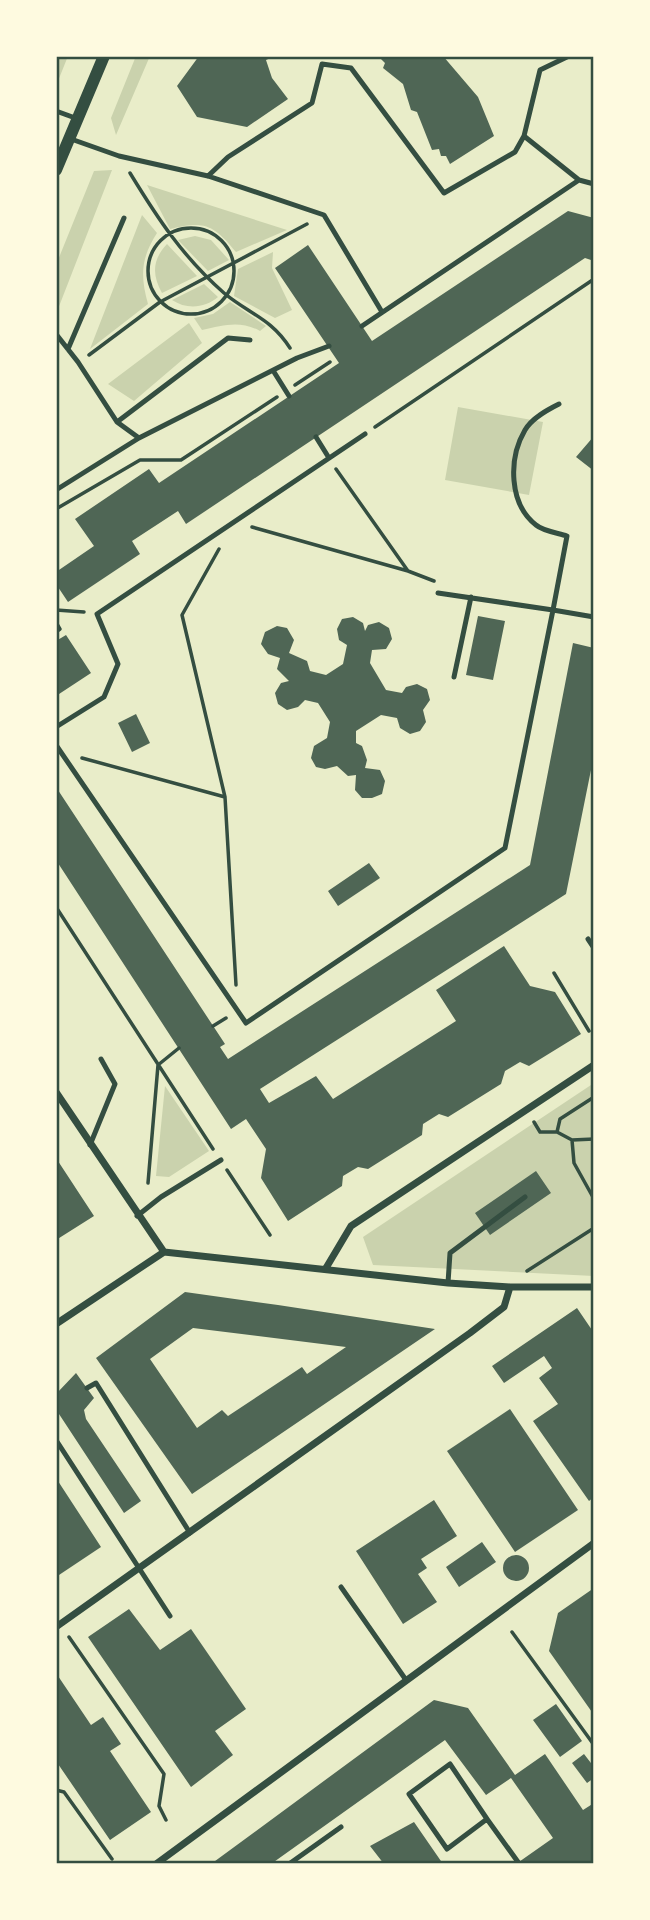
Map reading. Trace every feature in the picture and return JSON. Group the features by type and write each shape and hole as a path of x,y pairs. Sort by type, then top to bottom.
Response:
{"street":[{"path":"56,170 104,56"},
{"path":"326,1268 351,1226 594,1065"},
{"path":"56,1092 137,1216 164,1252"},
{"path":"56,1324 164,1252 242,1263 326,1268 448,1283 510,1287 594,1287"},
{"path":"56,1627 504,1307 510,1287"},
{"path":"156,1864 594,1543"}],"lane":[{"path":"208,176 228,158 312,103 322,64 351,68 444,193 515,152 524,136 540,70 569,56"},
{"path":"56,111 78,119"},
{"path":"524,136 579,180 594,184"},
{"path":"69,138 119,156 208,176 324,215 382,312"},
{"path":"362,326 579,180"},
{"path":"68,349 124,218"},
{"path":"56,334 78,362 117,422 139,438"},
{"path":"117,422 228,338 250,340"},
{"path":"56,491 139,438 274,372 297,358 329,346"},
{"path":"274,372 288,393"},
{"path":"56,745 58,753 246,1023 505,848 567,536 537,526 516,501 514,477 526,429 546,410 559,404"},
{"path":"56,727 104,697 118,664 97,614 365,434"},
{"path":"316,437 329,458"},
{"path":"439,593 594,617"},
{"path":"454,677 471,597"},
{"path":"588,939 594,948"},
{"path":"90,1145 115,1084 101,1059"},
{"path":"137,1216 160,1197 221,1160"},
{"path":"448,1283 450,1253 524,1197"},
{"path":"87,1388 96,1383 190,1533"},
{"path":"56,1440 170,1616"},
{"path":"341,1587 406,1681"},
{"path":"487,1819 447,1849 409,1794 450,1764 518,1862"},
{"path":"289,1864 341,1827"}],"path":[{"path":"119,156 167,235 227,295 278,329 308,376"},
{"path":"78,362 160,302 324,215"},
{"path":"190,228 211,232 228,248 233,262 234,278 227,295 214,308 199,314 181,313 160,302 149,281 148,267 156,246 167,235 190,228"},
{"path":"365,434 594,279"},
{"path":"56,509 140,460 181,460 288,393 330,362"},
{"path":"329,458 408,571"},
{"path":"237,1010 225,797 181,615 234,522 408,571 422,579"},
{"path":"56,610 97,614"},
{"path":"56,622 60,629 56,632"},
{"path":"58,753 225,797"},
{"path":"56,907 270,1235"},
{"path":"554,973 589,1031"},
{"path":"148,1184 158,1065 179,1048"},
{"path":"557,1132 560,1118 594,1097"},
{"path":"533,1121 540,1132 557,1132 572,1140 594,1139"},
{"path":"572,1140 574,1163 594,1199"},
{"path":"527,1271 594,1228"},
{"path":"512,1632 594,1745"},
{"path":"69,1637 164,1773 159,1806 166,1820"},
{"path":"56,1790 64,1792 112,1859"}],"green space":[{"path":"56,56 68,56 56,86"},
{"path":"136,56 150,56 116,135 111,118"},
{"path":"112,170 58,309 56,265 94,171"},
{"path":"147,185 287,230 236,252 215,230 208,227 192,225 170,229"},
{"path":"142,215 157,233 145,259 144,284 148,304 90,349"},
{"path":"195,236 211,240 229,260 208,271 178,240"},
{"path":"167,244 197,276 162,293 156,280 155,268 158,256"},
{"path":"273,252 272,268 292,310 275,318 234,296 238,269"},
{"path":"204,284 218,297 207,304 184,305 172,300"},
{"path":"230,302 266,326 260,331 239,325 202,330 194,318 213,314"},
{"path":"189,323 202,343 134,401 108,384"},
{"path":"458,407 543,422 529,495 445,480"},
{"path":"594,1083 594,1276 373,1265 363,1237"},
{"path":"165,1086 209,1151 169,1177 156,1176"}],"building":[{"path":"199,56 275,56 266,60 272,78 288,99 247,127 197,117 177,86"},
{"path":"378,56 443,56 478,97 494,136 450,164 446,156 441,156 439,149 432,150 417,112 411,110 403,84 383,68 385,63"},
{"path":"568,211 594,218 594,261 585,258 186,524 178,511 132,541 140,554 68,602 56,584 56,572 94,546 75,519 149,469 159,483 339,363 275,268 308,245 372,341"},
{"path":"594,436 594,471 576,457"},
{"path":"478,616 505,621 493,680 466,675"},
{"path":"353,617 363,623 365,631 368,625 379,622 389,628 392,639 386,649 372,650 370,663 386,690 402,693 406,687 417,684 427,689 430,700 423,710 426,722 420,731 410,734 400,728 397,718 381,715 356,731 356,743 362,746 367,760 365,768 380,770 385,781 382,794 372,798 362,798 355,790 356,775 348,776 337,766 325,769 316,767 311,758 314,746 327,738 330,722 318,703 305,700 298,707 287,710 278,704 275,693 281,683 289,681 277,669 280,658 268,654 261,644 265,632 277,626 287,628 294,640 289,653 307,661 310,671 326,675 343,664 347,645 339,640 337,629 342,619"},
{"path":"66,635 91,673 56,696 56,641"},
{"path":"573,643 594,648 594,755 566,894 260,1089 269,1103 316,1076 333,1099 456,1021 436,990 504,946 530,986 555,992 581,1034 529,1066 520,1062 505,1071 501,1084 448,1117 439,1114 423,1124 422,1135 368,1169 358,1167 343,1176 342,1186 288,1221 261,1178 266,1149 246,1119 231,1129 56,860 56,787 225,1044 220,1047 228,1059 530,865"},
{"path":"136,714 150,743 132,752 118,723"},
{"path":"369,863 380,878 338,906 328,891"},
{"path":"56,1158 94,1216 56,1240"},
{"path":"536,1171 551,1193 490,1235 475,1213"},
{"path":"185,1292 435,1329 192,1494 96,1358","holes":["193,1328 346,1347 307,1374 302,1367 228,1416 222,1410 197,1428 150,1359"]},
{"path":"577,1308 594,1333 594,1497 589,1501 533,1421 558,1404 539,1378 552,1368 544,1356 504,1383 492,1366"},
{"path":"76,1373 94,1398 84,1410 86,1419 141,1501 124,1513 59,1414 57,1393"},
{"path":"510,1409 578,1510 515,1552 447,1451"},
{"path":"56,1478 101,1547 56,1577"},
{"path":"434,1500 457,1536 421,1559 427,1568 418,1574 437,1602 403,1624 356,1551"},
{"path":"482,1542 496,1562 459,1587 446,1567"},
{"path":"516,1555 525,1559 529,1568 525,1577 516,1581 507,1577 503,1568 507,1559"},
{"path":"594,1588 594,1715 549,1651 558,1613"},
{"path":"129,1609 160,1650 191,1629 246,1709 215,1731 233,1755 191,1787 88,1637"},
{"path":"56,1673 91,1725 103,1717 121,1744 110,1751 151,1812 110,1840 56,1761"},
{"path":"434,1700 468,1708 515,1775 545,1754 583,1810 594,1803 594,1864 516,1864 553,1838 511,1778 486,1795 445,1740 271,1864 211,1864"},
{"path":"556,1704 582,1741 560,1757 533,1720"},
{"path":"584,1754 594,1767 594,1778 587,1783 572,1763"},
{"path":"414,1822 443,1864 384,1864 370,1846"}]}
